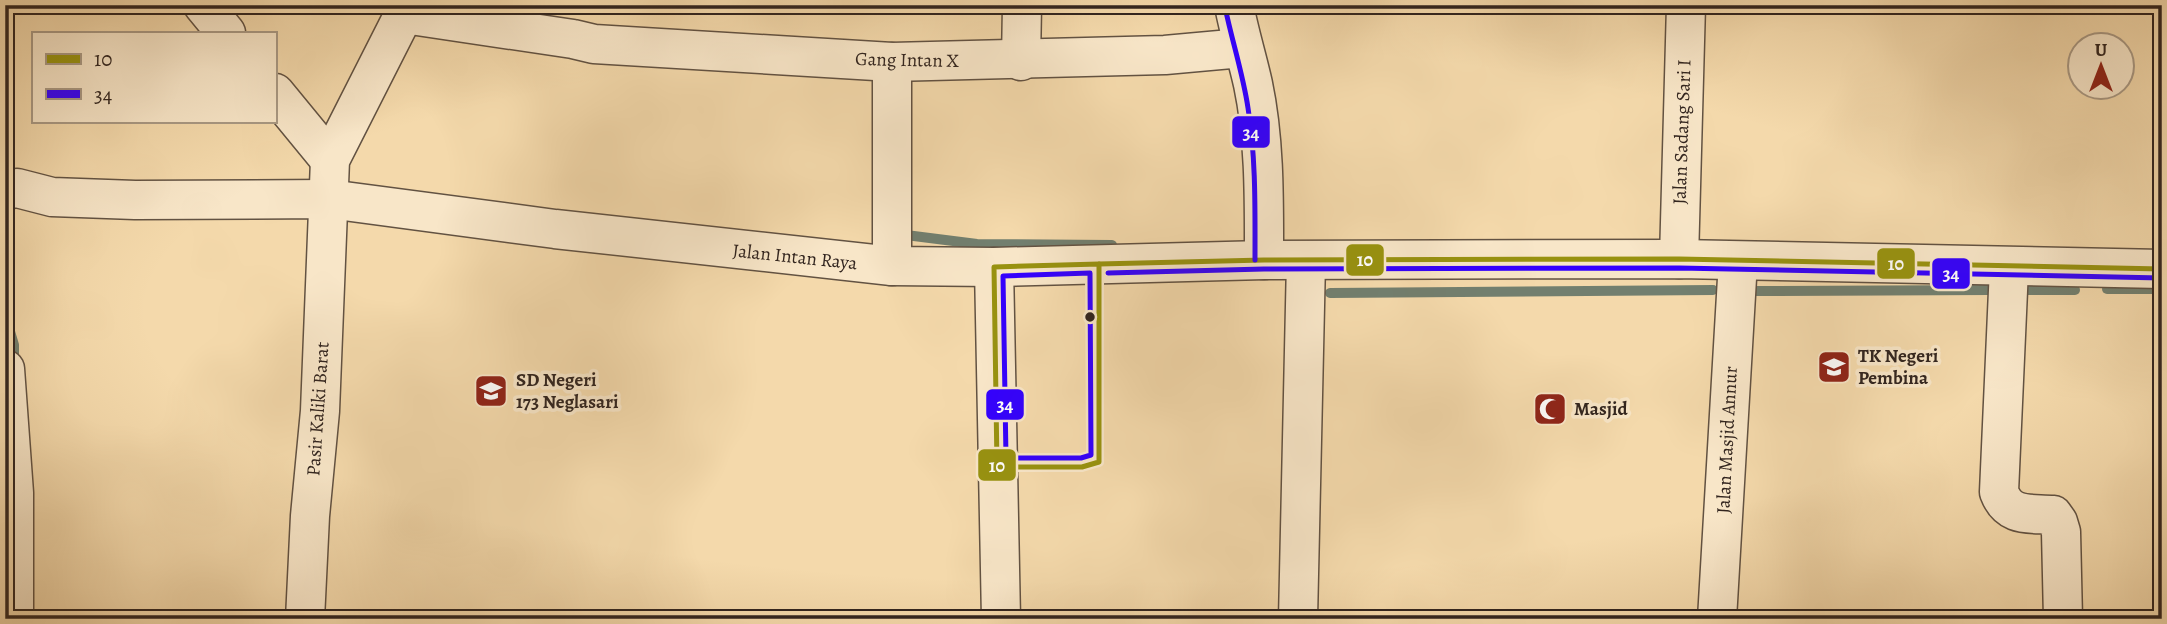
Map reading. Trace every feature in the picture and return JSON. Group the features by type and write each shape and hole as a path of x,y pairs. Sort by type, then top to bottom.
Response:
{"street":[{"path":"203,5 225,32"},
{"path":"1021,61 1023,5"},
{"path":"1234,5 1242,48 1253,84 1264,175 1264,260"},
{"name":"Jalan Sadang Sari I","path":"1679,259 1686,5"},
{"path":"276,94 330,160 404,10"},
{"name":"Gang Intan X","path":"404,10 575,22 594,44 892,62 1021,61 1165,55 1242,48"},
{"path":"892,62 892,267"},
{"name":"Pasir Kaliki Barat","path":"305,619 310,516 320,411 330,160"},
{"name":"Jalan Intan Raya","path":"5,190 17,188 52,197 135,200 329,199 582,233 892,267 1264,260 1679,259 2162,270"},
{"path":"1298,619 1306,261"},
{"name":"Jalan Masjid Annur","path":"1717,619 1738,261"},
{"path":"994,267 1001,619"},
{"path":"2009,268 1999,492 2003,503 2013,511 2053,515 2058,522 2061,532 2063,619"},
{"path":"5,369 14,619"}],"waterway":[{"path":"898,234 977,244 1112,245"},
{"path":"2107,289 2162,289"},
{"path":"1330,293 1713,290"},
{"path":"1754,291 1990,290"},
{"path":"2020,290 2075,290"},
{"path":"5,315 14,345 14,364"}],"transit line":[{"name":"34","path":"1225,7 1251,127 1255,260"},
{"name":"10","path":"1099,264 1264,260 1679,259 2162,269"},
{"name":"10","path":"1099,264 1099,462 1082,467 997,467 994,267 1099,264"},
{"name":"34","path":"1108,273 1264,269 1679,268 2162,278"},
{"name":"34","path":"1090,273 1091,455 1081,458 1006,458 1003,276 1090,273"}],"place":[{"name":"TK Negeri Pembina","path":"1834,367"},
{"name":"SD Negeri 173 Neglasari","path":"491,391"},
{"name":"Masjid","path":"1550,409"}]}
